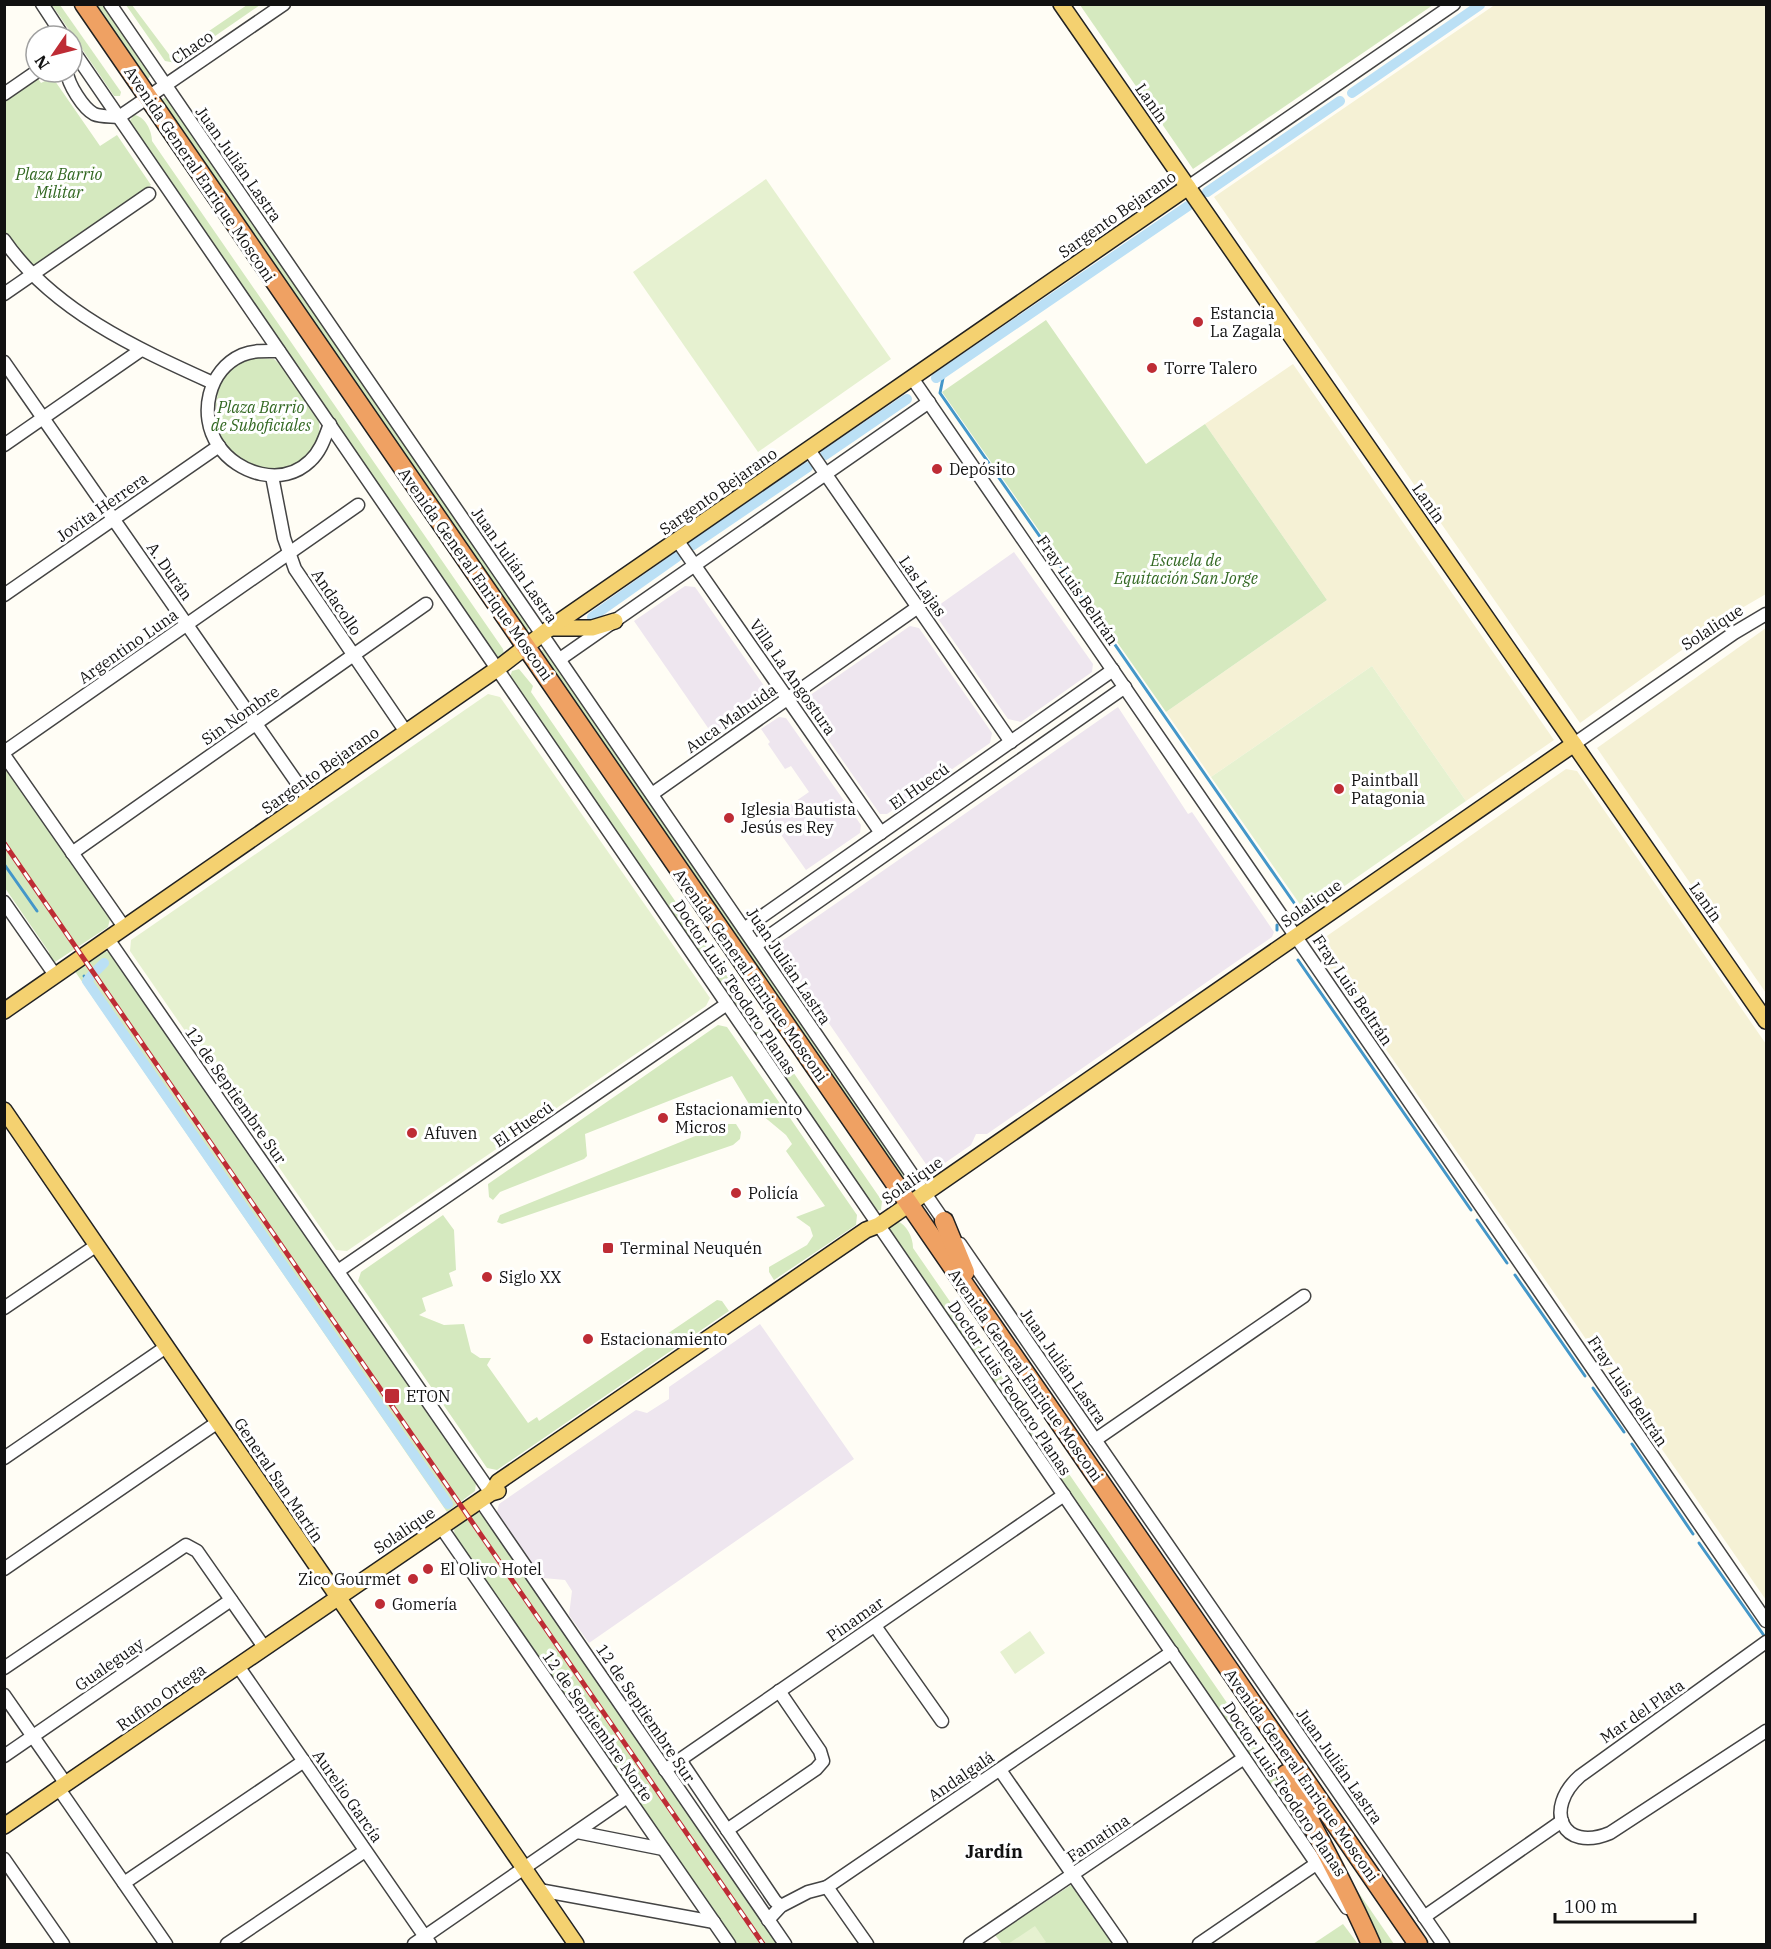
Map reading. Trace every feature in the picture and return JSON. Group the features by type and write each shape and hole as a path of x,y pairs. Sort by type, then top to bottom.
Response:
{"highway":[{"name":"Avenida General Enrique Mosconi","path":"70,4 143,100 904,1207 1286,1774 1404,1944"},
{"name":"Avenida General Enrique Mosconi","path":"84,4 143,100"},
{"path":"89,4 102,31"},
{"name":"Avenida General Enrique Mosconi","path":"904,1207 988,1320 1418,1944"},
{"path":"944,1221 988,1320"},
{"path":"1286,1774 1324,1852 1350,1896 1372,1944"}],"main road":[{"name":"Lanín","path":"1062,4 1767,1022"},
{"name":"Sargento Bejarano","path":"4,1011 497,669 546,631 1188,187"},
{"path":"546,631 592,628 615,621"},
{"name":"Solalique","path":"338,1597 485,1496 498,1482 866,1230 879,1225 1574,744"},
{"name":"General San Martín","path":"6,1117 97,1245 576,1944"},
{"name":"Rufino Ortega","path":"4,1826 338,1597"}],"street":[{"path":"42,4 55,24"},
{"name":"Juan Julián Lastra","path":"110,4 546,631 560,659 744,929 1443,1944"},
{"name":"Chaco","path":"118,117 284,4"},
{"name":"Sargento Bejarano","path":"1188,187 1454,4"},
{"name":"Doctor Luis Teodoro Planas","path":"84,67 1372,1944"},
{"path":"4,94 24,80"},
{"path":"74,84 93,113 118,117"},
{"path":"4,294 148,194"},
{"path":"4,240 32,274 105,330 141,350 213,383"},
{"path":"4,445 141,350"},
{"path":"279,351 253,352 235,359 220,371 213,383 208,412 213,435 219,446 236,464 255,473 272,476 290,473 311,460 320,448 330,424"},
{"name":"A. Durán","path":"4,362 309,800"},
{"name":"Fray Luis Beltrán","path":"912,378 1767,1621"},
{"path":"560,659 929,402"},
{"name":"Jovita Herrera","path":"4,596 219,446"},
{"name":"Las Lajas","path":"809,450 1011,742"},
{"name":"Andacollo","path":"272,476 289,553 305,586 406,732"},
{"name":"Argentino Luna","path":"4,754 358,505"},
{"name":"Villa La Angostura","path":"677,540 881,833"},
{"name":"Sin Nombre","path":"72,853 426,604"},
{"name":"Auca Mahuida","path":"652,794 918,608"},
{"name":"Solalique","path":"1574,744 1734,633 1767,614"},
{"name":"El Huecú","path":"744,929 1113,670"},
{"path":"756,945 1125,687"},
{"path":"4,754 124,927"},
{"path":"4,902 55,975"},
{"name":"12 de Septiembre Sur","path":"108,939 338,1271 665,1770 785,1944"},
{"name":"El Huecú","path":"338,1271 727,1004"},
{"path":"4,1308 97,1245"},
{"path":"1095,1440 1304,1296"},
{"path":"4,1458 166,1347"},
{"path":"4,1569 218,1422"},
{"name":"Pinamar","path":"665,1770 1064,1495"},
{"name":"12 de Septiembre Norte","path":"441,1527 729,1944"},
{"path":"4,1668 180,1547 189,1545 197,1551 264,1647"},
{"name":"Gualeguay","path":"4,1756 231,1600"},
{"path":"875,1626 942,1721"},
{"name":"Mar del Plata","path":"1562,1821 1560,1802 1580,1776 1767,1642"},
{"name":"Andalgalá","path":"768,1920 781,1906 808,1892 827,1887 1172,1652"},
{"name":"Aurelio García","path":"238,1666 366,1851 423,1942"},
{"path":"727,1830 816,1769 823,1761 820,1751 779,1691"},
{"path":"4,1695 33,1736 124,1883 166,1944"},
{"path":"1424,1917 1562,1821 1580,1838 1594,1838 1610,1833 1767,1731"},
{"name":"Famatina","path":"970,1944 1244,1758"},
{"path":"680,1760 775,1901 781,1906"},
{"path":"124,1883 304,1761"},
{"path":"1000,1770 1121,1944"},
{"path":"423,1942 627,1797"},
{"path":"578,1832 663,1849"},
{"path":"227,1944 366,1851"},
{"path":"4,1859 63,1944"},
{"path":"1199,1944 1316,1864"},
{"path":"827,1887 867,1944"},
{"path":"539,1890 714,1923"}],"shaded area":[{"path":"1496,4 1766,5 1766,594 1735,612 1580,723 1214,197"},
{"path":"1293,364 1554,740 1466,801 1372,666 1211,777 1166,712 1327,600 1205,424"},
{"path":"1014,552 1093,664 1092,672 1021,722 1008,719 932,610"},
{"path":"685,586 695,587 769,693 767,702 715,738 634,621"},
{"path":"910,626 919,628 992,733 990,743 887,814 880,814 804,705 806,698"},
{"path":"1766,628 1766,993 1597,748"},
{"path":"1118,707 1188,814 1192,812 1274,932 1272,937 987,1134 976,1134 971,1145 936,1169 928,1167 779,951 782,941"},
{"path":"779,717 786,718 861,825 860,833 806,870 770,819 809,792 791,766 785,769 761,729"},
{"path":"1566,769 1577,771 1766,1044 1766,1600 1314,945"},
{"path":"760,1324 854,1459 589,1643 569,1615 572,1591 565,1580 543,1578 497,1512 499,1504 636,1410 647,1413 669,1399 669,1387"}],"green space":[{"path":"52,5 60,5 73,24 65,24"},
{"path":"94,5 104,5 151,73 149,78 144,80"},
{"path":"126,5 132,5 171,57 247,5 260,5 176,63 165,61"},
{"path":"1080,5 1433,5 1193,169"},
{"path":"84,39 121,92 120,96 114,96 84,52"},
{"name":"Plaza Barrio Militar","path":"26,84 57,84 100,146 117,135 151,185 33,266 25,262 5,233 4,99"},
{"path":"167,98 530,625 527,632 523,632 161,102"},
{"path":"134,115 141,118 147,125 152,141 503,649 504,654 500,658 495,657 129,122"},
{"path":"766,179 891,359 758,452 633,272"},
{"name":"Escuela de Equitación San Jorge","path":"1046,320 1146,464 1205,424 1327,600 1166,712 942,392"},
{"name":"Plaza Barrio de Suboficiales","path":"255,358 274,359 284,368 319,422 316,444 304,459 286,467 265,468 245,462 228,448 217,427 217,398 221,383 235,367"},
{"path":"542,650 546,650 912,1180 908,1187 541,654"},
{"name":"Paintball Patagonia","path":"1372,666 1466,801 1306,913 1211,777"},
{"path":"519,669 533,686 531,692 882,1201 881,1210 875,1211 510,677 512,671"},
{"path":"488,694 500,697 710,998 706,1006 347,1251 336,1250 130,951 131,940"},
{"path":"4,767 110,919 108,927 55,962 47,957 49,952 5,888"},
{"path":"104,950 111,954 476,1483 475,1491 447,1512 74,970"},
{"path":"718,1025 727,1027 857,1215 856,1225 774,1280 769,1267 807,1245 813,1236 810,1227 796,1217 825,1206 786,1151 792,1144 786,1135 749,1104 732,1076 585,1134 587,1156 584,1159 500,1192 493,1200 489,1197 488,1184"},
{"path":"725,1124 736,1124 741,1132 740,1139 733,1145 502,1224 497,1222 500,1215"},
{"path":"443,1215 454,1230 456,1270 449,1273 453,1286 422,1298 426,1311 419,1315 444,1325 464,1324 471,1352 480,1358 491,1358 487,1365 528,1423 537,1417 539,1421 717,1300 722,1301 729,1311 497,1470 487,1468 358,1281 361,1272"},
{"path":"897,1221 906,1228 911,1236 913,1248 1290,1794 1346,1896 888,1229"},
{"path":"475,1513 483,1513 781,1944 736,1944 455,1539 454,1529"},
{"path":"1030,1631 1045,1653 1015,1674 1000,1652"},
{"path":"1325,1844 1394,1944 1379,1944"},
{"path":"1071,1885 1076,1888 1116,1944 1002,1944 995,1935"},
{"path":"1343,1924 1358,1944 1313,1944"},
{"path":"1035,1926 1046,1942 1008,1944"}],"waterway":[{"path":"1352,93 1480,5"},
{"path":"1207,192 1340,101"},
{"path":"936,378 1188,206"},
{"path":"944,373 940,393 1043,541"},
{"path":"825,455 907,399"},
{"path":"693,545 808,467"},
{"path":"1050,551 1299,910 1291,915"},
{"path":"592,617 677,557"},
{"path":"4,864 37,911"},
{"path":"1277,925 1277,930"},
{"path":"1298,960 1471,1210"},
{"path":"97,970 104,963"},
{"path":"92,975 87,981 448,1504"},
{"path":"84,976 87,981"},
{"path":"1477,1220 1507,1263"},
{"path":"1515,1275 1585,1376"},
{"path":"1593,1388 1624,1432"},
{"path":"1632,1444 1693,1534"},
{"path":"1699,1543 1765,1637"}],"railway":[{"path":"4,843 763,1944"}],"place":[{"name":"Estancia La Zagala","path":"1198,322"},
{"name":"Torre Talero","path":"1152,368"},
{"name":"Depósito","path":"937,469"},
{"name":"Paintball Patagonia","path":"1339,789"},
{"name":"Iglesia Bautista Jesús es Rey","path":"729,818"},
{"name":"Estacionamiento Micros","path":"663,1118"},
{"name":"Afuven","path":"412,1133"},
{"name":"Policía","path":"736,1193"},
{"name":"Terminal Neuquén","path":"608,1248"},
{"name":"Siglo XX","path":"487,1277"},
{"name":"Estacionamiento","path":"588,1339"},
{"name":"ETON","path":"392,1396"},
{"name":"El Olivo Hotel","path":"428,1569"},
{"name":"Zico Gourmet","path":"413,1579"},
{"name":"Gomería","path":"380,1604"}],"district":[{"name":"Jardín","path":"994,1851"}]}
